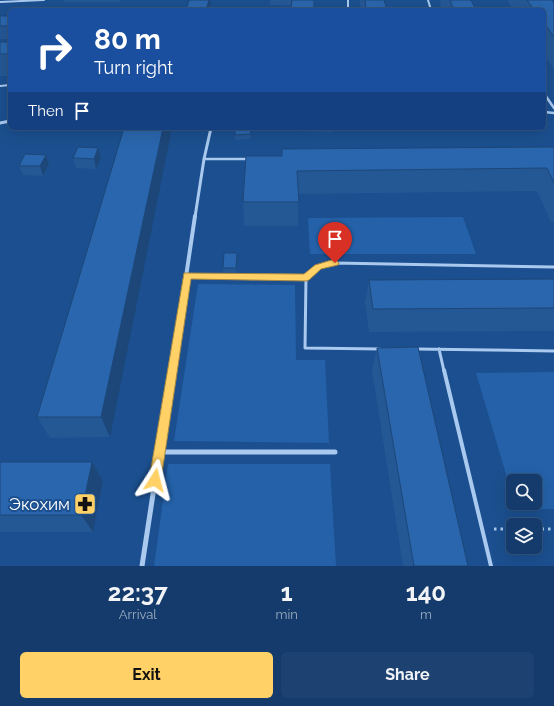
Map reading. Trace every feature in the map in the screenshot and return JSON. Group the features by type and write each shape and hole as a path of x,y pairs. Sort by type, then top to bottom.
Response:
{"street":[{"path":"142,566 204,160 211,130"},
{"path":"160,452 335,452"}],"lane":[{"path":"0,2 44,0"},
{"path":"546,96 554,108"},
{"path":"204,160 252,159"},
{"path":"187,275 306,278 318,267 335,263 554,267"},
{"path":"306,278 305,348 384,349"},
{"path":"408,349 554,350"},
{"path":"439,349 491,566"}],"path":[{"path":"482,529 506,529"},
{"path":"542,529 554,529"}],"shaded area":[{"path":"463,217 476,254 310,254 308,218"},
{"path":"198,284 295,285 296,360 325,360 329,443 174,441"},
{"path":"554,372 554,509 542,509 542,474 506,474 476,373"},
{"path":"168,464 330,464 336,566 154,566"}],"building":[{"path":"189,0 209,0 207,8 187,8"},
{"path":"292,0 314,0 314,8 291,8"},
{"path":"365,0 384,0 386,8 366,8"},
{"path":"450,0 471,0 475,8 453,8"},
{"path":"527,0 552,0 554,3 554,37 546,26 546,8 533,8"},
{"path":"270,7 291,8 270,8"},
{"path":"0,16 8,16 8,26 0,26"},
{"path":"0,42 8,42 8,54 0,54"},
{"path":"123,130 163,130 101,417 37,417"},
{"path":"235,130 250,130 251,134 235,135"},
{"path":"78,147 98,148 94,159 73,158"},
{"path":"554,147 554,183 547,168 297,171 299,202 243,202 246,156 282,156 282,149"},
{"path":"25,154 46,155 40,166 19,166"},
{"path":"224,253 237,253 236,268 223,268"},
{"path":"554,279 554,308 373,309 369,280"},
{"path":"418,347 468,566 414,566 377,348"},
{"path":"0,462 92,462 81,515 0,515"}],"place":[{"name":"Экохим","path":"85,504"}],"route":[{"path":"155,480 187,275 306,278 318,267 335,263"}]}
